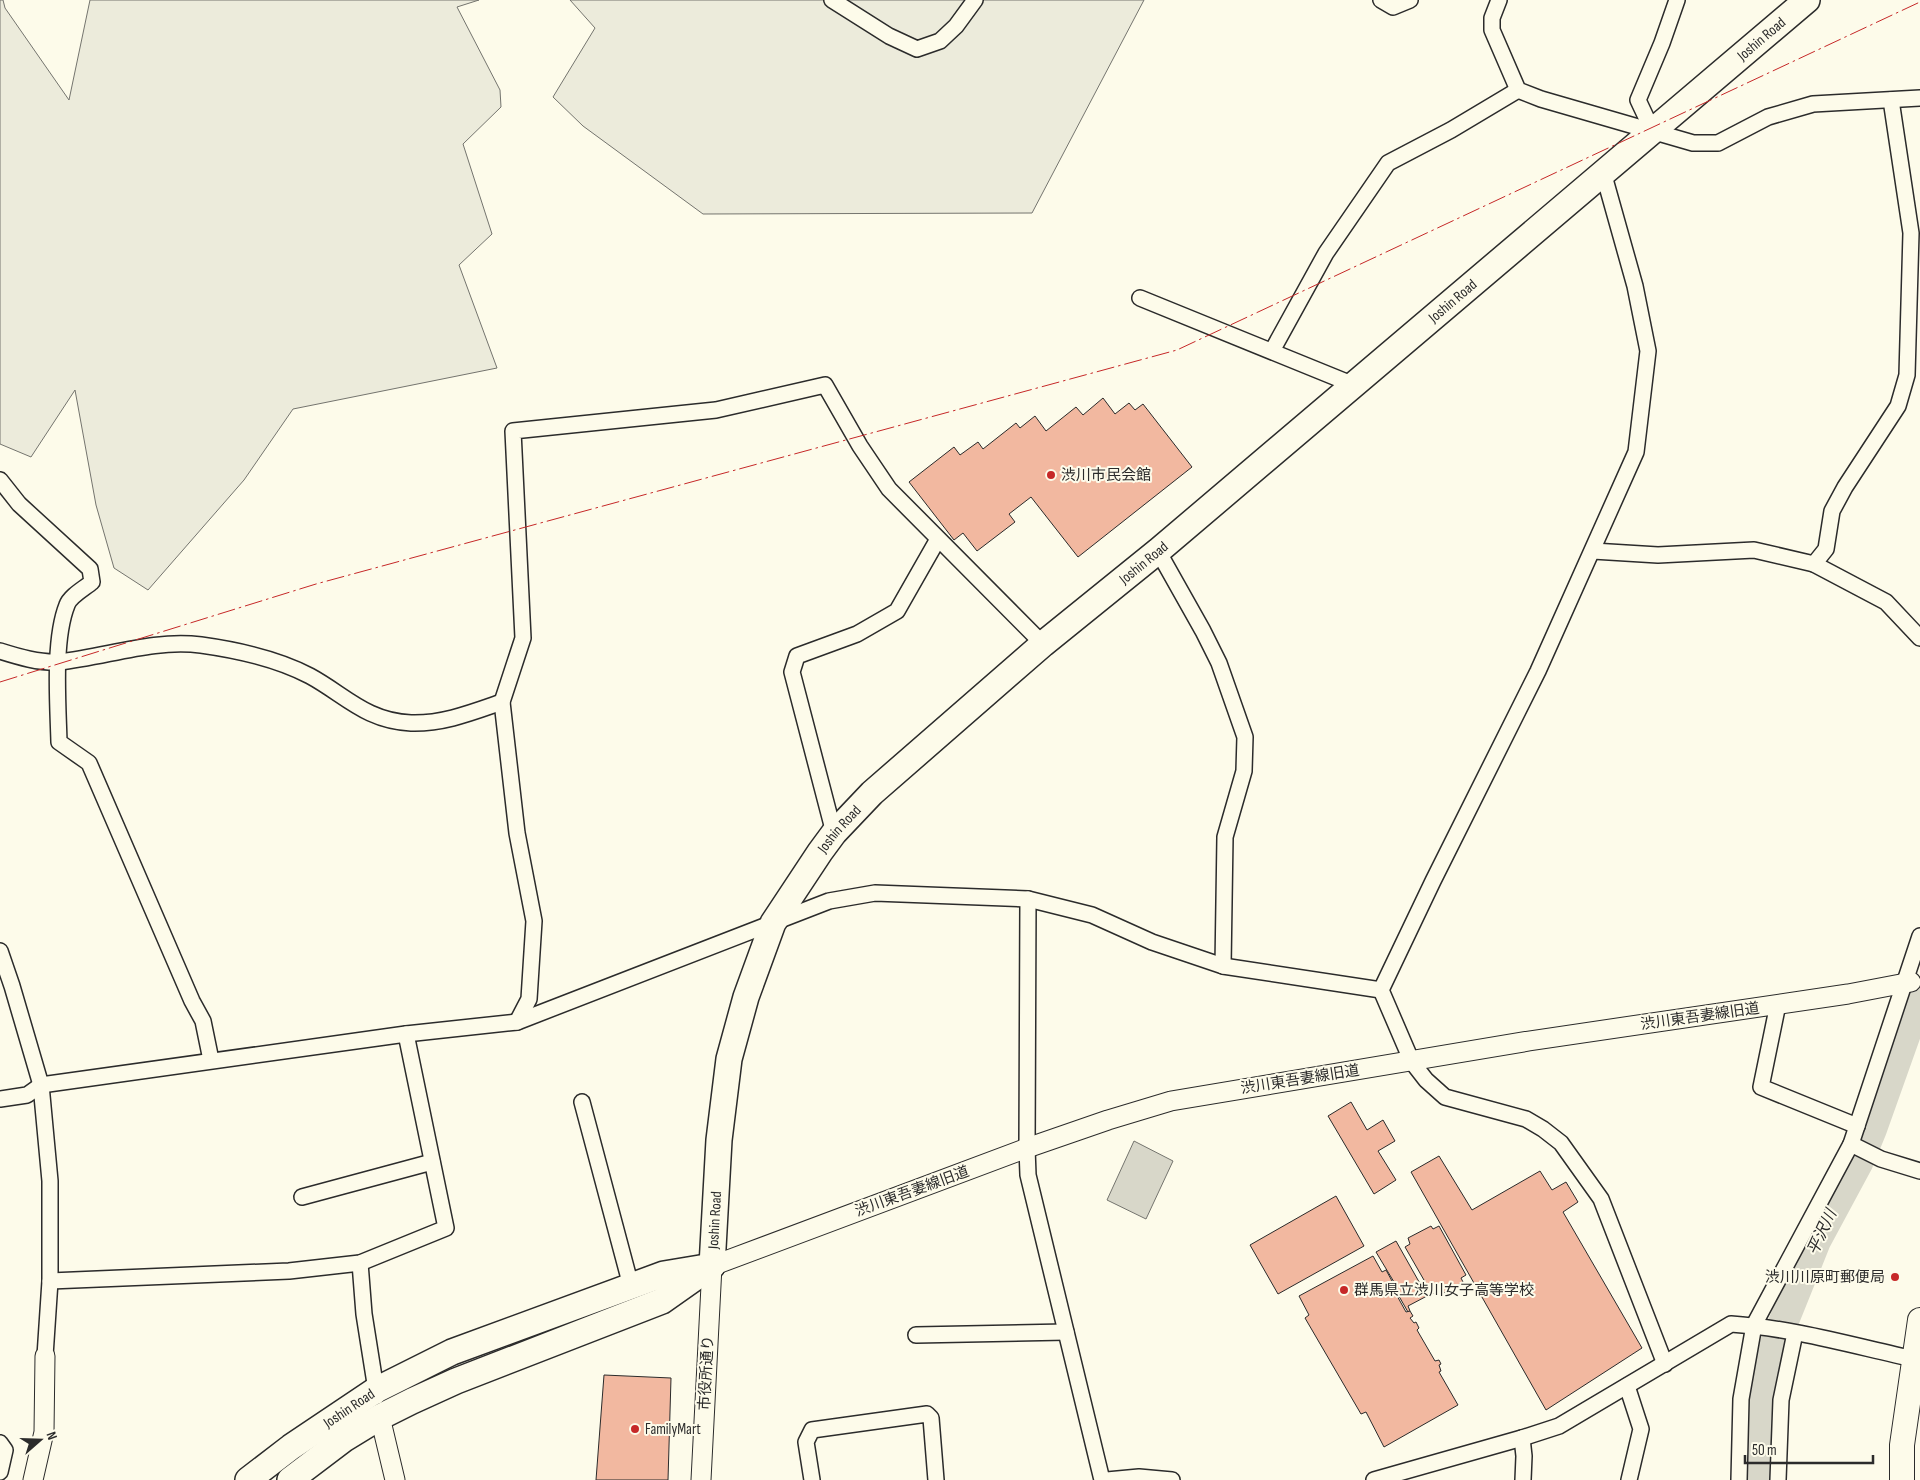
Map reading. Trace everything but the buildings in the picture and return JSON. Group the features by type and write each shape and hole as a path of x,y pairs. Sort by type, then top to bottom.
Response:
{"highway":[{"name":"Joshin Road","path":"712,1266 719,1140 729,1058 746,997 773,923 834,833 872,793 1043,644 1158,551 1808,0"},
{"name":"Joshin Road","path":"248,1480 291,1447 376,1390 452,1352 664,1274 712,1266"},
{"name":"Joshin Road","path":"290,1480 315,1460 380,1417 456,1380 662,1301 712,1266"}],"main road":[{"path":"1902,1480 1902,1445 1920,1320"}],"street":[{"path":"832,0 889,36 917,49 940,41 956,26 975,0"},
{"path":"1381,0 1393,7 1410,0"},
{"path":"1499,0 1492,18 1492,30 1518,90 1541,99 1693,144 1718,143 1768,117 1813,104 1920,98"},
{"path":"1653,132 1638,100 1662,43 1677,0"},
{"path":"1272,351 1326,254 1388,163 1451,130 1518,90"},
{"path":"1814,564 1826,548 1832,510 1898,406 1906,375 1911,233 1890,100"},
{"path":"1603,172 1635,286 1648,351 1636,452 1538,671 1381,990 1412,1062 1426,1080 1446,1097 1526,1119 1543,1128 1561,1143 1601,1199 1665,1364"},
{"path":"1140,298 1354,385"},
{"path":"517,1022 529,999 534,922 517,833 502,702 523,638 512,431 711,411 825,385 860,446 889,489 1043,644"},
{"path":"0,480 19,504 90,569 92,582 67,603 62,625 58,662 59,742 89,763 192,1001 203,1021 211,1060"},
{"path":"834,833 792,672 797,656 857,634 897,611 938,539"},
{"path":"1593,551 1658,555 1754,550 1814,564 1886,602 1920,638"},
{"path":"1158,551 1219,663 1245,738 1244,771 1225,837 1223,966"},
{"path":"0,651 23,658 58,662 151,645 200,645 276,661 310,676 356,707 384,719 411,723 456,718 502,702"},
{"path":"0,1099 27,1095 41,1086 211,1060 406,1034 517,1022 830,902 875,893 1028,900 1092,915 1152,942 1223,966 1381,990"},
{"path":"1028,900 1028,1175 1102,1480"},
{"path":"1739,1480 1741,1400 1759,1327 1853,1146 1857,1126 1911,982 1920,936"},
{"path":"0,950 41,1086 50,1181 50,1281 45,1356 44,1432 33,1480"},
{"name":"渋川東吾妻線旧道","path":"712,1266 1027,1148 1171,1101 1539,1040 1848,994 1911,982"},
{"path":"1778,1004 1761,1087 1857,1126"},
{"path":"50,1281 289,1271 360,1263 446,1228 406,1034"},
{"path":"582,1102 631,1286"},
{"path":"1853,1146 1881,1160 1920,1171"},
{"path":"302,1197 432,1162"},
{"path":"360,1263 364,1314 380,1417 394,1480"},
{"name":"市役所通り","path":"701,1480 712,1266"},
{"path":"1374,1480 1559,1426 1731,1324 1792,1332 1914,1359"},
{"path":"916,1335 1066,1332"},
{"path":"1778,1480 1781,1400 1792,1332"},
{"path":"1627,1386 1641,1429 1629,1480"},
{"path":"812,1480 806,1442 812,1430 927,1414 931,1418 936,1480"},
{"path":"1522,1438 1524,1456 1523,1480"},
{"path":"0,1443 5,1450 0,1472"},
{"path":"1108,1480 1139,1477 1172,1480"}],"shaded area":[{"path":"0,0 3,0 5,8 69,100 90,0 479,0 457,7 500,90 501,107 463,144 492,234 459,265 497,368 293,409 244,480 148,590 114,568 96,505 75,390 31,457 0,444"},
{"path":"570,0 1144,0 1032,213 703,214 583,126 553,97 595,28"},
{"path":"1134,1141 1173,1161 1146,1219 1107,1200"}],"waterway":[{"name":"平沢川","path":"1756,1480 1769,1358 1816,1241 1858,1163 1920,994"}],"power":[{"path":"0,682 316,584 1177,350 1920,2"}],"place":[{"name":"渋川市民会館","path":"1051,475"},
{"name":"渋川川原町郵便局","path":"1895,1277"},
{"name":"群馬県立渋川女子高等学校","path":"1344,1290"},
{"name":"FamilyMart","path":"635,1429"}]}
